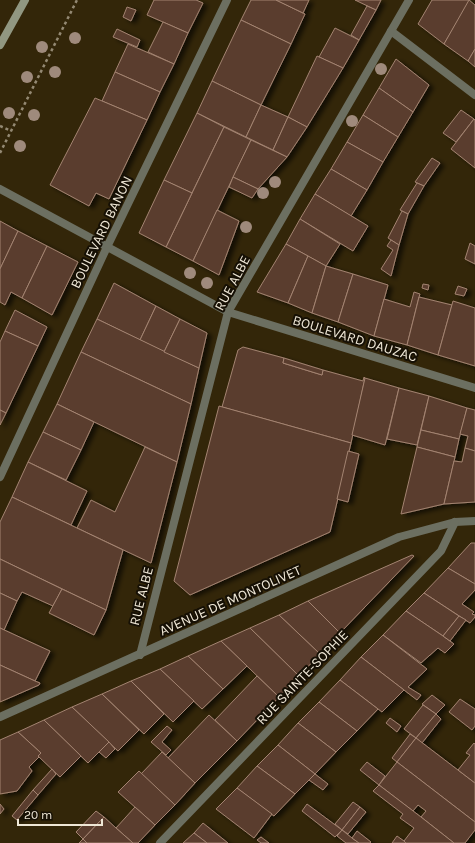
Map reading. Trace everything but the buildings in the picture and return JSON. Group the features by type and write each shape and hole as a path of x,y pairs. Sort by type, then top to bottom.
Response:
{"main road":[{"path":"0,46 24,0"}],"street":[{"name":"BOULEVARD BANON","path":"0,477 107,247 227,0"},
{"name":"RUE ALBE","path":"140,655 228,312 409,0"},
{"path":"391,31 475,95"},
{"name":"BOULEVARD DAUZAC","path":"0,189 228,312 475,388"},
{"name":"AVENUE DE MONTOLIVET","path":"0,717 399,537 455,522 475,521"},
{"name":"RUE SAINTE-SOPHIE","path":"160,843 441,551 455,522"}],"path":[{"path":"0,153 77,0"},
{"path":"0,126 11,131"}]}
